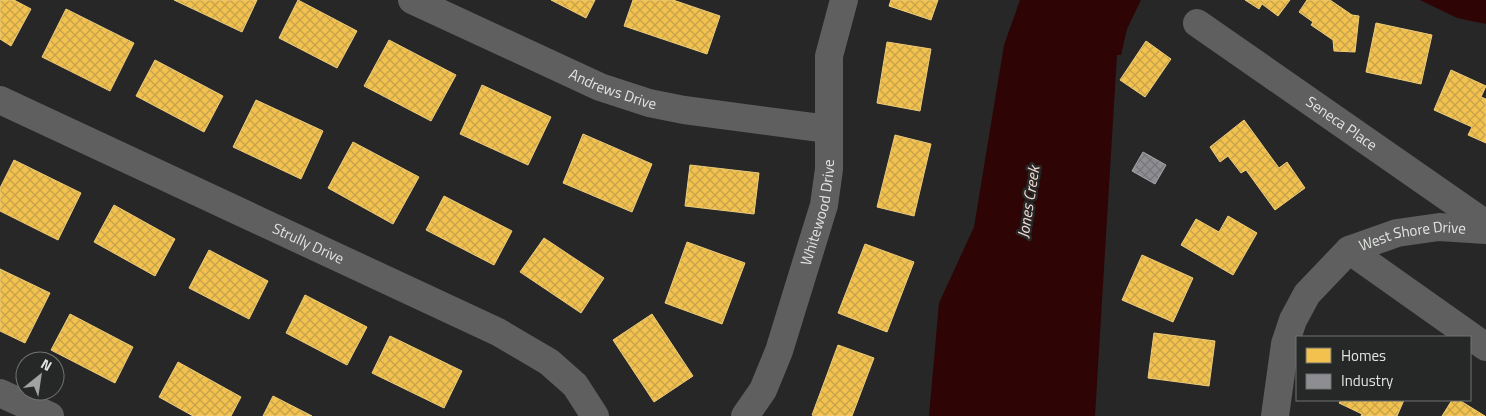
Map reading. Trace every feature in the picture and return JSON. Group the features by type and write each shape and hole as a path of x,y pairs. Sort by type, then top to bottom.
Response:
{"street":[{"name":"Andrews Drive","path":"412,0 600,87 649,104 828,129"},
{"name":"Whitewood Drive","path":"745,416 763,390 779,351 824,205 829,169 829,56 844,0"},
{"name":"Seneca Place","path":"1197,23 1486,224"},
{"name":"Strully Drive","path":"0,100 498,332 549,362 574,385 595,416"},
{"name":"West Shore Drive","path":"1274,416 1285,344 1293,320 1307,294 1349,250 1397,233 1439,227 1486,230"},
{"path":"1349,250 1470,336"},
{"path":"1471,336 1486,347"},
{"path":"0,393 50,416"}],"water":[{"name":"Jones Creek","path":"1020,0 1141,0 1127,29 1121,55 1117,55 1095,416 929,416 939,303 974,227 1004,45"},
{"path":"1420,0 1486,0 1486,24 1457,18"}],"building: Homes":[{"path":"0,0 14,0 31,9 11,46 0,39"},
{"path":"174,0 257,0 242,32"},
{"path":"298,0 357,31 337,68 279,38"},
{"path":"551,0 595,0 586,18"},
{"path":"633,0 673,0 720,16 707,54 624,26"},
{"path":"891,0 938,0 931,20 889,6"},
{"path":"1245,0 1290,0 1278,16 1262,4 1259,9"},
{"path":"1307,0 1330,0 1352,15 1359,16 1355,52 1334,51 1333,40 1311,25 1313,22 1299,12"},
{"path":"66,9 134,43 110,91 42,57"},
{"path":"1376,23 1432,35 1421,84 1366,72"},
{"path":"389,40 456,75 431,121 364,86"},
{"path":"1146,41 1171,59 1145,97 1120,80"},
{"path":"887,42 931,49 920,111 877,103"},
{"path":"155,60 223,96 204,132 136,96"},
{"path":"1451,70 1486,86 1481,97 1486,99 1486,143 1468,135 1472,127 1434,110"},
{"path":"482,85 551,117 528,165 460,134"},
{"path":"256,100 323,131 301,179 233,147"},
{"path":"1244,120 1279,168 1287,162 1305,188 1275,210 1246,170 1241,173 1228,156 1220,162 1210,147"},
{"path":"583,134 652,164 632,212 563,183"},
{"path":"895,135 931,144 914,216 877,207"},
{"path":"353,142 419,177 393,224 328,188"},
{"path":"14,160 81,193 58,240 0,211 0,188"},
{"path":"690,165 759,173 754,214 685,206"},
{"path":"444,196 512,231 494,265 426,230"},
{"path":"114,205 175,239 155,276 94,242"},
{"path":"1228,216 1257,233 1233,275 1181,245 1196,219 1219,232"},
{"path":"544,238 604,278 581,313 520,272"},
{"path":"687,242 745,263 722,324 665,303"},
{"path":"865,244 914,262 887,332 838,313"},
{"path":"209,250 268,281 249,319 189,288"},
{"path":"1142,255 1193,278 1173,322 1122,300"},
{"path":"0,269 50,293 25,343 0,331"},
{"path":"305,295 367,327 347,365 286,333"},
{"path":"70,314 133,347 115,383 65,357 65,351 51,350"},
{"path":"652,314 693,376 654,402 613,340"},
{"path":"1154,333 1215,341 1209,386 1148,378"},
{"path":"390,336 462,371 444,408 372,373"},
{"path":"838,345 874,358 852,416 814,416 812,415"},
{"path":"178,362 241,397 231,416 193,416 159,397"},
{"path":"273,396 312,416 263,416"},
{"path":"1340,401 1404,401 1397,416 1361,416 1362,414 1339,403"},
{"path":"1451,401 1461,401 1485,416 1442,416"}],"building: Industry":[{"path":"1143,152 1166,165 1155,184 1132,171"}]}
